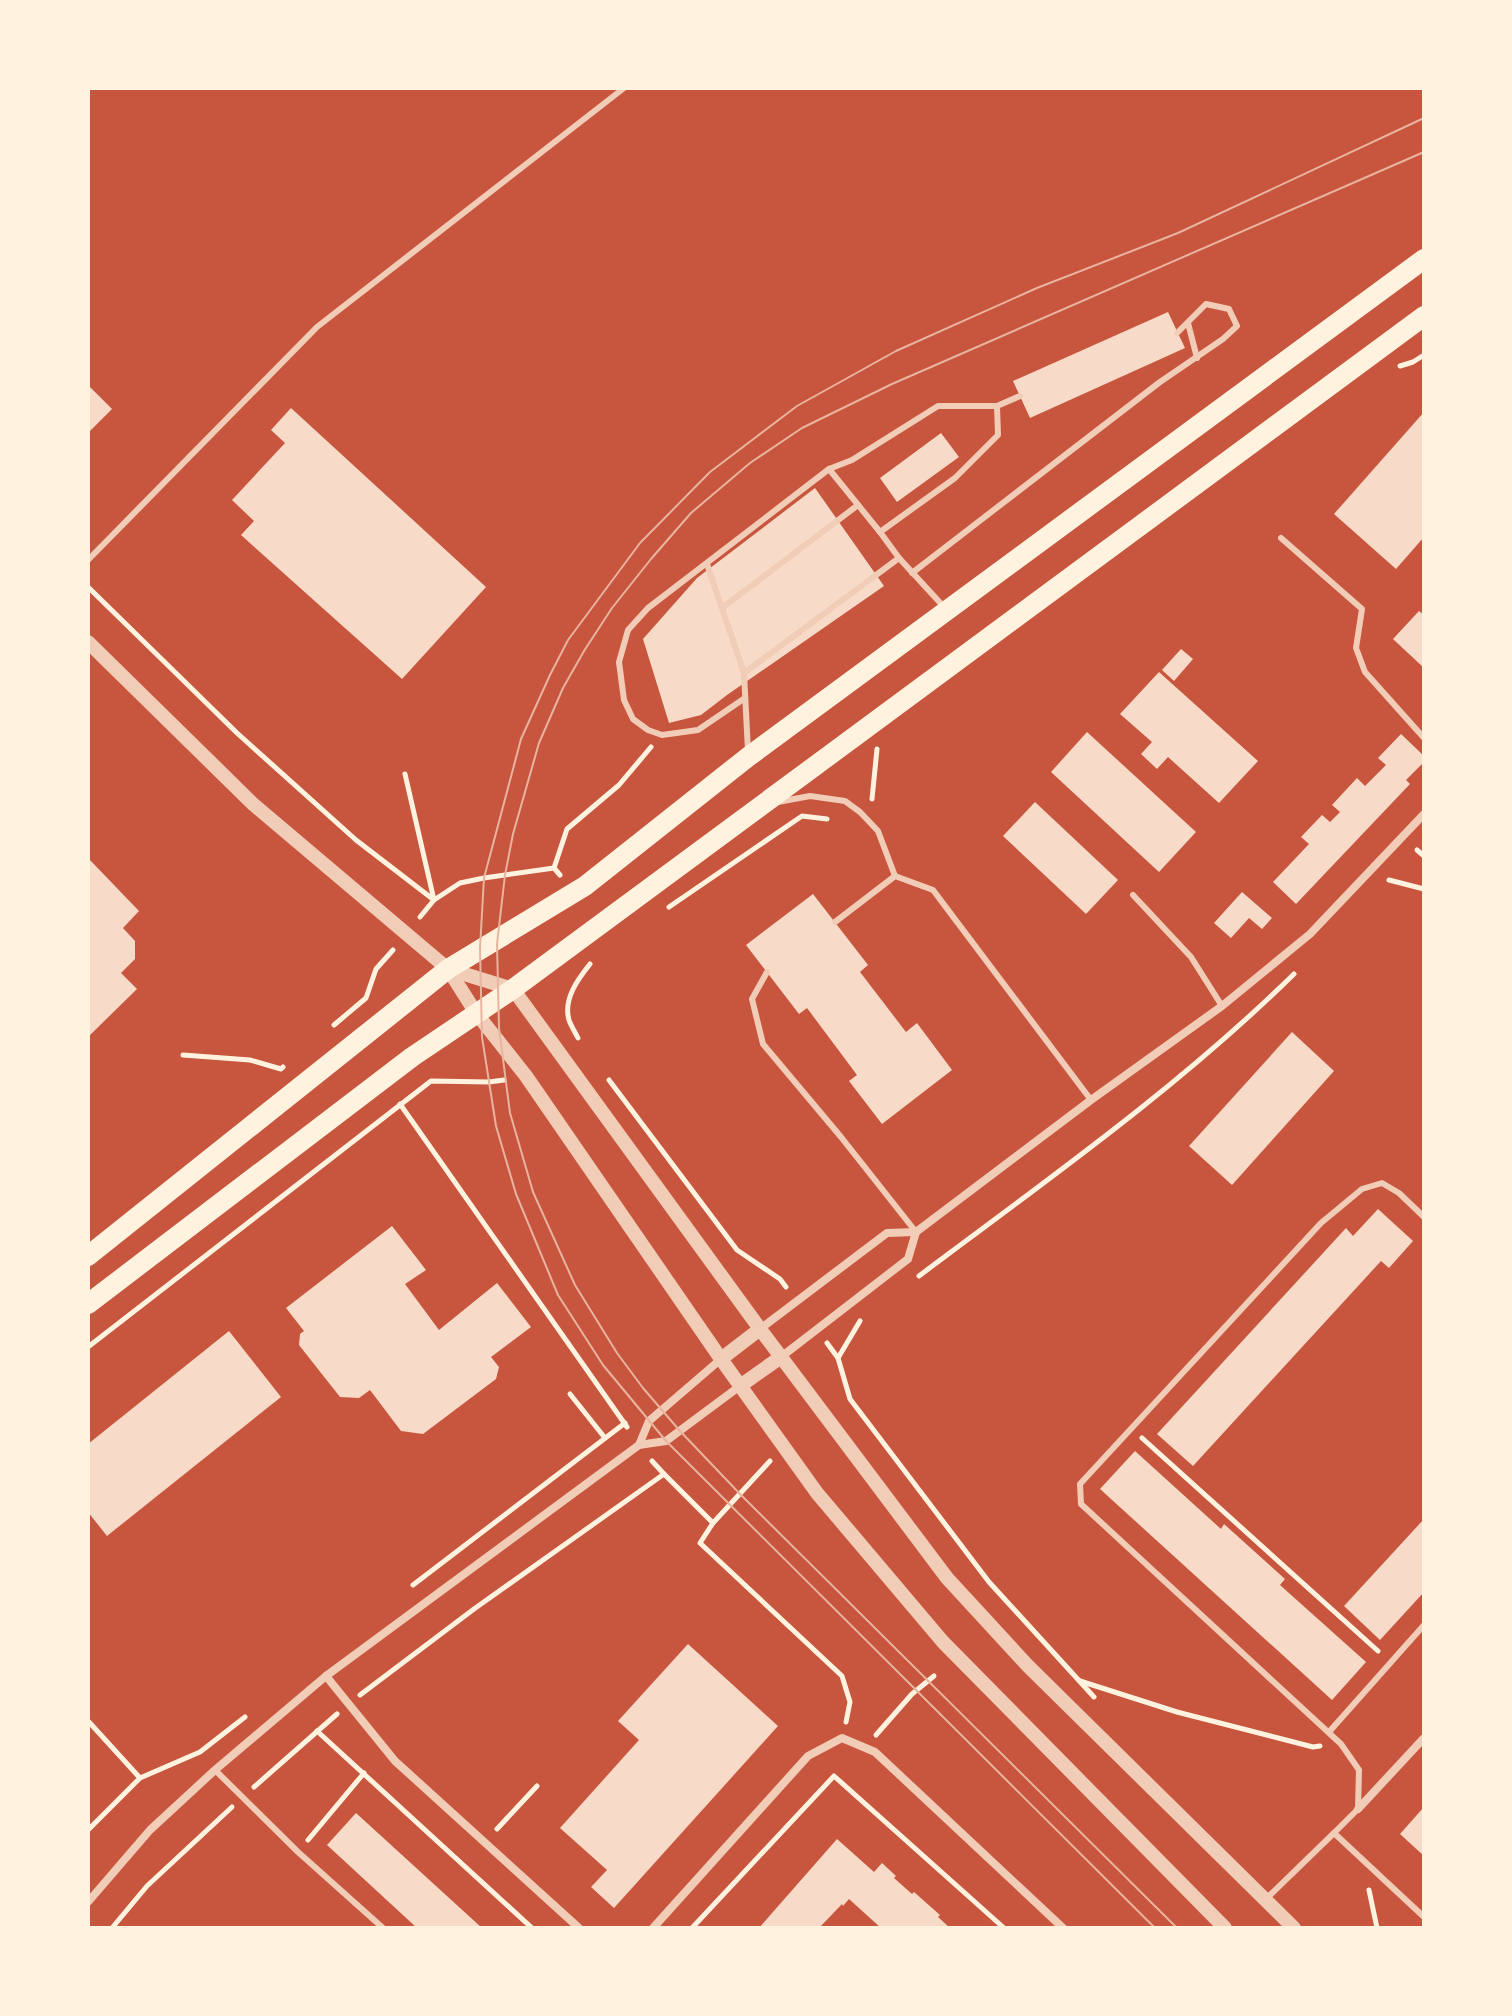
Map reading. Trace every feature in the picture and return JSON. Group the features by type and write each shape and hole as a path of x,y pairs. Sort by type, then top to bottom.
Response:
{"main road":[{"path":"88,1256 448,969 585,886 748,757 946,609 1424,259"},
{"path":"88,1304 412,1057 513,989 1424,316"}],"street":[{"path":"88,642 253,804 448,969 476,1013 526,1076 817,1493 943,1642 1225,1928"},
{"path":"639,1445 649,1421 721,1359 887,1233 916,1232 1222,1006 1310,934 1424,814"},
{"path":"448,969 513,989 760,1329 947,1578 1028,1666 1294,1928"},
{"path":"88,1902 150,1830 326,1676 639,1445 666,1441 817,1330 908,1259 916,1232"},
{"path":"326,1676 395,1761 579,1928"},
{"path":"653,1928 808,1756 842,1738 875,1752 1063,1928"},
{"path":"1358,1809 1424,1738"}],"lane":[{"path":"88,560 317,327 624,88"},
{"path":"912,573 1237,326 1229,309 1206,304 1177,333"},
{"path":"1188,323 1197,358"},
{"path":"745,698 698,730 662,735 648,730 633,719 624,700 619,662 628,630 648,608 829,469 852,460 938,406 997,406 1020,396"},
{"path":"880,532 955,478 998,435 997,406"},
{"path":"829,469 899,558 946,609"},
{"path":"722,608 858,505"},
{"path":"1281,538 1362,609 1356,648 1365,672 1424,738"},
{"path":"744,673 899,558"},
{"path":"707,564 744,673 748,757"},
{"path":"762,805 810,796 845,801 860,812 878,831 895,876 933,890 1091,1100"},
{"path":"835,922 895,876"},
{"path":"1133,895 1191,957 1222,1006"},
{"path":"767,972 752,999 763,1044 916,1232"},
{"path":"1266,1899 1358,1809 1359,1770 1329,1732 1081,1504 1080,1484 1321,1223 1362,1189 1382,1183 1399,1193 1424,1217"},
{"path":"1329,1732 1424,1625"},
{"path":"215,1770 298,1852 383,1928"},
{"path":"1334,1833 1424,1917"}],"path":[{"path":"1398,367 1424,355"},
{"path":"88,587 237,733 356,840 434,900"},
{"path":"554,868 567,829 619,785 662,735"},
{"path":"667,909 802,816 847,821 860,812 872,801 878,746"},
{"path":"405,774 434,900"},
{"path":"1408,860 1424,842"},
{"path":"1417,850 1424,856"},
{"path":"330,1029 366,998 376,969 434,900 460,883 554,868"},
{"path":"554,868 573,893"},
{"path":"1399,870 1389,880 1424,889"},
{"path":"565,1059 578,1039 568,1017 570,997 592,962"},
{"path":"909,1284 1147,1105 1302,966"},
{"path":"183,1055 250,1060 281,1069 293,1059"},
{"path":"88,1347 431,1081 489,1082 526,1076"},
{"path":"606,1076 737,1250 780,1279 797,1301"},
{"path":"400,1104 639,1445 713,1523"},
{"path":"838,1358 858,1322 871,1312"},
{"path":"817,1330 838,1358 850,1399 989,1582 1096,1700"},
{"path":"570,1394 605,1438"},
{"path":"1132,1429 1391,1662"},
{"path":"112,1928 147,1886 349,1704 474,1609 664,1474"},
{"path":"692,1928 834,1776 850,1702 842,1676 700,1543 713,1523 746,1486"},
{"path":"865,1748 903,1703 934,1676"},
{"path":"1079,1680 1177,1712 1313,1747 1341,1744"},
{"path":"88,1723 140,1778"},
{"path":"317,1731 532,1928"},
{"path":"298,1852 364,1773"},
{"path":"834,1776 1004,1928"},
{"path":"484,1843 537,1786"}],"building":[{"path":"1168,312 1185,348 1030,418 1013,381"},
{"path":"88,385 112,409 88,433"},
{"path":"291,408 486,587 402,679 241,535 254,521 232,500 285,443 271,430"},
{"path":"1424,412 1424,537 1396,569 1334,514"},
{"path":"941,433 959,457 897,502 880,478"},
{"path":"815,488 884,586 701,715 669,723 643,639 697,578"},
{"path":"1419,611 1424,615 1424,668 1393,639"},
{"path":"1181,649 1193,659 1174,681 1162,670"},
{"path":"1159,672 1258,761 1219,803 1168,757 1157,769 1141,754 1152,742 1120,714"},
{"path":"1087,732 1196,832 1159,872 1051,772"},
{"path":"1401,734 1424,756 1424,762 1406,780 1410,784 1296,904 1273,882 1309,844 1301,837 1322,815 1330,822 1340,812 1332,805 1357,778 1365,786 1386,765 1378,758"},
{"path":"1035,802 1118,880 1086,914 1003,836"},
{"path":"88,858 139,911 123,928 135,941 135,959 121,973 137,989 88,1037"},
{"path":"1242,892 1272,918 1262,929 1249,918 1231,938 1214,923"},
{"path":"813,894 868,965 860,972 906,1032 917,1023 952,1070 882,1124 849,1081 857,1075 807,1008 799,1014 746,945"},
{"path":"1292,1032 1334,1071 1232,1185 1189,1146"},
{"path":"1378,1209 1413,1241 1389,1268 1381,1261 1193,1466 1157,1434 1346,1228 1353,1236"},
{"path":"392,1226 426,1270 405,1284 439,1330 497,1283 531,1327 491,1357 499,1367 496,1379 423,1434 401,1431 370,1390 359,1398 340,1397 299,1345 300,1334 304,1331 286,1308"},
{"path":"229,1331 281,1397 107,1536 88,1512 88,1444"},
{"path":"1135,1451 1221,1529 1224,1524 1285,1579 1280,1585 1366,1662 1332,1700 1100,1489"},
{"path":"1424,1519 1424,1592 1380,1640 1344,1606"},
{"path":"688,1644 778,1726 614,1908 591,1887 607,1870 560,1828 639,1740 618,1721"},
{"path":"1424,1807 1424,1856 1400,1834"},
{"path":"356,1813 482,1928 417,1928 327,1845"},
{"path":"837,1839 874,1872 882,1863 896,1876 894,1878 940,1915 938,1917 950,1928 881,1928 849,1899 821,1926 823,1928 759,1928"}],"tram line":[{"path":"1155,1928 666,1441 603,1365 558,1295 516,1194 496,1126 482,1037 480,948 484,878 521,739 568,640 640,543 710,472 797,406 896,351 1037,288 1178,233 1424,118"},
{"path":"1177,1928 740,1494 680,1431 617,1353 575,1285 533,1192 510,1113 499,1028 497,944 505,875 513,834 539,743 563,688 584,651 612,608 691,513 750,463 802,428 892,384 1424,152"}]}
